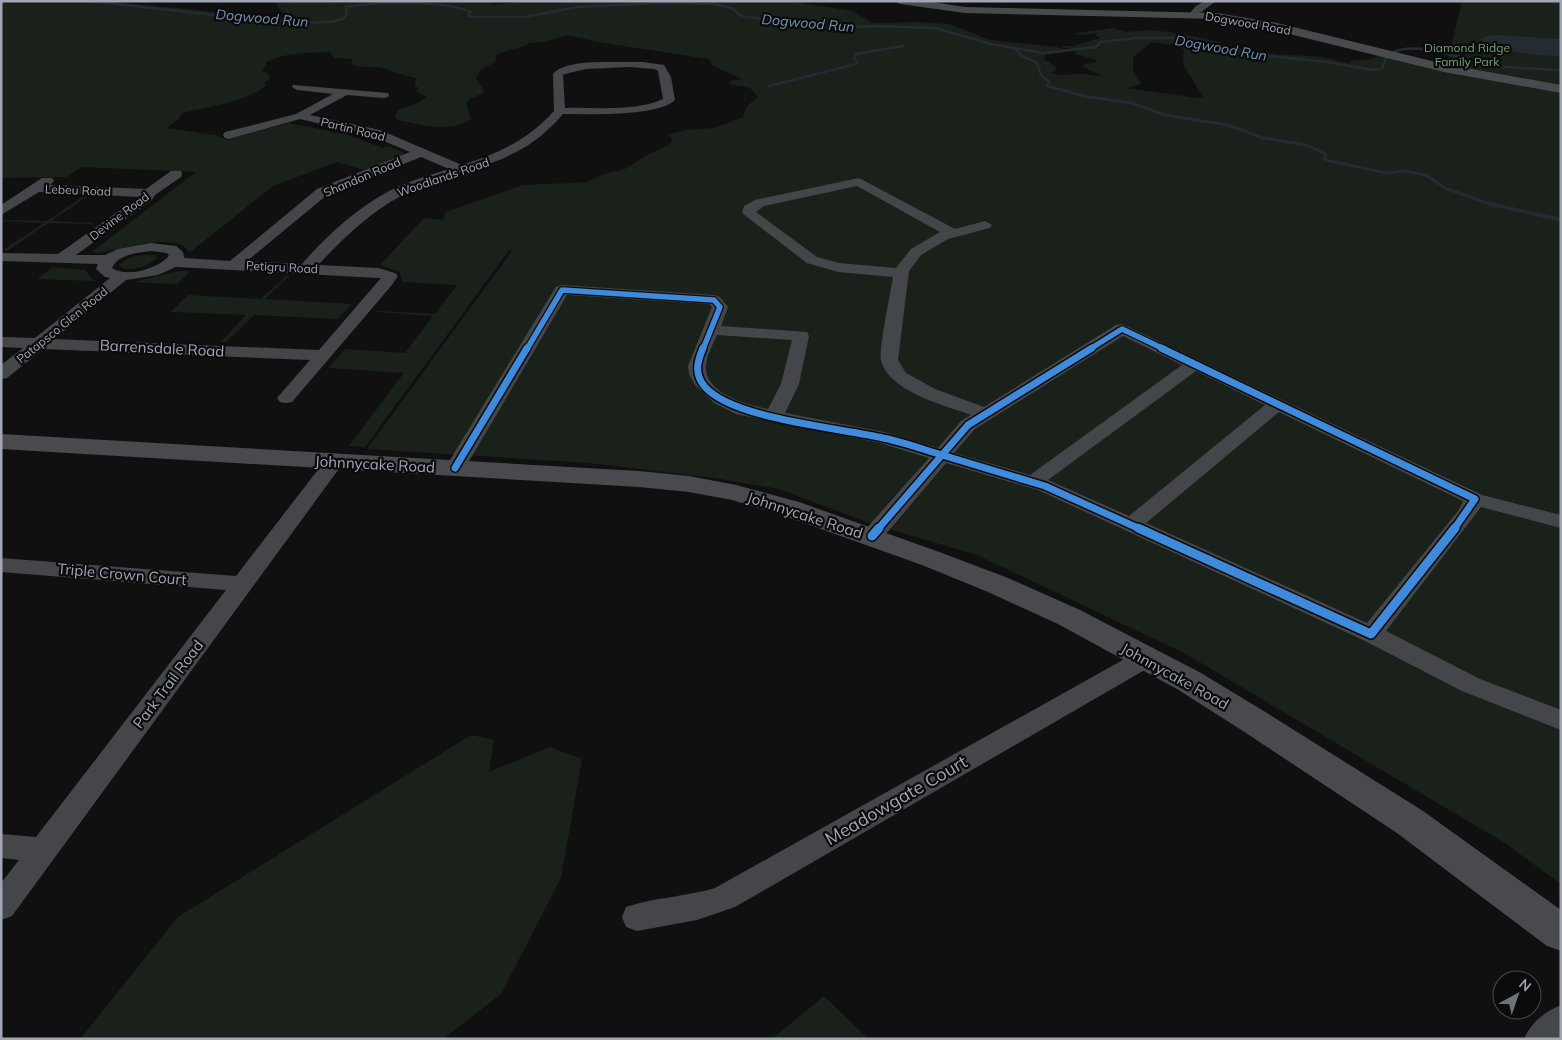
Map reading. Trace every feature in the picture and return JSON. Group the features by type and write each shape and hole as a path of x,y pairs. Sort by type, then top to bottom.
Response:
{"street":[{"name":"Dogwood Road","path":"900,1 965,10 1193,14 1248,21 1458,71 1561,89"},
{"path":"1193,14 1198,8 1212,1"},
{"path":"641,65 661,68 664,71 669,100 664,104 646,108 560,112 558,74 561,71 580,67 641,65"},
{"path":"297,87 384,95"},
{"name":"Partin Road","path":"229,135 300,116 346,91"},
{"name":"Woodlands Road","path":"307,268 364,212 378,202 407,188 489,161 524,145 543,132 560,112"},
{"name":"Partin Road","path":"300,116 376,133 460,169"},
{"name":"Shandon Road","path":"235,264 322,192 422,152"},
{"name":"Devine Road","path":"62,258 176,174"},
{"path":"901,273 838,267 812,260 749,212 749,208 760,203 859,182 952,234"},
{"name":"Lebeu Road","path":"1,211 42,185 149,193"},
{"path":"985,225 943,236 916,252 901,273 889,360 899,377 929,393 985,414"},
{"path":"1,257 108,260 133,250 162,247 176,252 177,257 174,262 167,266 146,274 122,276 107,272 104,269 104,265 108,260"},
{"name":"Petigru Road","path":"174,262 307,268 378,273 390,276 323,355"},
{"name":"Patapsco Glen Road","path":"1,374 122,276"},
{"path":"455,468 562,290 714,300 720,307 697,367 704,386 724,402 743,410 884,438 1045,486 1371,634 1471,686 1561,720"},
{"path":"872,536 968,425 1122,329 1475,499 1561,522"},
{"path":"711,330 801,336 790,384 774,416"},
{"name":"Barrensdale Road","path":"1,342 323,355"},
{"path":"286,398 323,355"},
{"path":"1033,482 1194,364"},
{"path":"1132,524 1277,404"},
{"name":"Johnnycake Road","path":"1,441 334,462 594,475 688,484 736,493 789,508 872,536 998,585 1069,617 1189,681 1410,822 1561,933"},
{"name":"Park Trail Road","path":"1,907 334,462"},
{"path":"1371,634 1468,513 1475,499"},
{"name":"Triple Crown Court","path":"1,564 244,584"},
{"name":"Meadowgate Court","path":"637,917 697,907 724,898 1146,658"},
{"path":"1,846 43,850"}],"green space":[{"path":"1,1 103,1 254,17 293,17 283,13 277,6 278,3 402,4 495,1 490,5 527,1 788,1 853,11 872,23 917,22 949,24 990,40 1058,47 1067,52 1046,55 1044,59 1057,68 1052,73 1059,75 1104,76 1090,71 1082,65 1096,62 1095,59 1075,54 1076,50 1063,46 1073,46 1100,38 1096,36 1097,33 1075,34 1077,33 1113,28 1125,32 1151,30 1183,34 1220,42 1220,45 1275,54 1323,57 1351,64 1350,61 1377,57 1373,53 1561,90 1561,884 1505,843 1184,653 977,555 875,525 779,489 714,478 589,463 367,449 512,251 510,249 365,447 349,446 404,373 328,368 345,349 405,353 433,316 377,312 435,314 457,285 402,282 400,272 380,265 424,218 443,220 446,212 523,185 587,182 604,174 625,169 647,155 669,145 673,138 667,135 685,130 715,128 743,117 747,106 758,97 750,88 729,84 730,81 742,79 713,66 709,59 598,42 567,35 544,42 528,43 527,45 497,54 495,62 480,70 476,78 485,92 466,103 471,119 454,126 436,127 398,120 395,117 398,110 420,102 427,97 417,92 416,90 419,88 415,86 416,78 382,68 351,64 353,59 334,58 330,52 282,56 266,62 262,71 268,73 270,79 264,82 266,85 259,90 227,103 182,113 179,119 166,128 215,135 227,140 289,123 348,135 383,148 389,146 404,153 364,170 337,162 273,186 189,253 183,246 160,242 105,252 96,253 93,251 196,172 82,167 66,177 1,178","holes":["1152,42 1179,46 1184,50 1183,64 1203,97 1197,98 1126,88 1141,84 1133,71 1133,57"]},
{"name":"Diamond Ridge Family Park","path":"1462,1 1561,1 1561,88 1446,68"},
{"path":"84,196 88,196 51,221 94,223 48,223 7,251 3,250 44,223 1,220 47,221"},
{"path":"157,255 157,258 149,264 139,268 128,269 119,266 134,256"},
{"path":"53,267 85,270 94,281 37,279"},
{"path":"179,271 191,271 177,284 133,282"},
{"path":"286,276 289,276 265,299 352,304 338,319 254,315 226,342 221,342 246,315 171,312 188,295 261,299"},
{"path":"471,735 494,740 489,772 550,747 582,759 561,878 501,994 443,1039 80,1039 178,917"},
{"path":"824,996 868,1039 772,1039"}],"shaded area":[{"path":"1486,36 1561,39 1561,56 1508,50 1480,39"}],"waterway":[{"name":"Dogwood Run","path":"88,1 289,23 330,22 343,19 347,14 346,7 392,3 443,5 471,12 468,16 473,17 525,17 578,7 660,3 714,4 732,8 740,15 747,17 833,28 876,26 935,28 991,44 1043,53 1096,47 1100,42 1135,38 1178,38 1206,42 1251,54 1327,62 1372,70 1382,69 1389,54 1402,49 1415,48 1441,52 1480,63 1526,69 1561,70"},
{"path":"769,86 856,64 857,61 854,59 856,54 903,46"},
{"path":"1014,48 1022,56 1037,63 1041,75 1049,82 1047,86 1067,91"},
{"path":"1062,90 1084,96 1132,103 1165,115 1228,125 1263,138 1306,145 1326,154 1324,159 1330,161 1386,173 1405,171 1426,175 1445,188 1495,206"},
{"path":"1491,204 1561,220"}],"cycle path":[{"path":"455,468 562,290 714,300 720,307 697,366 701,382 720,399 743,410 884,438 1045,486 1371,634 1467,513 1475,499 1122,329 968,425 872,536"}]}
